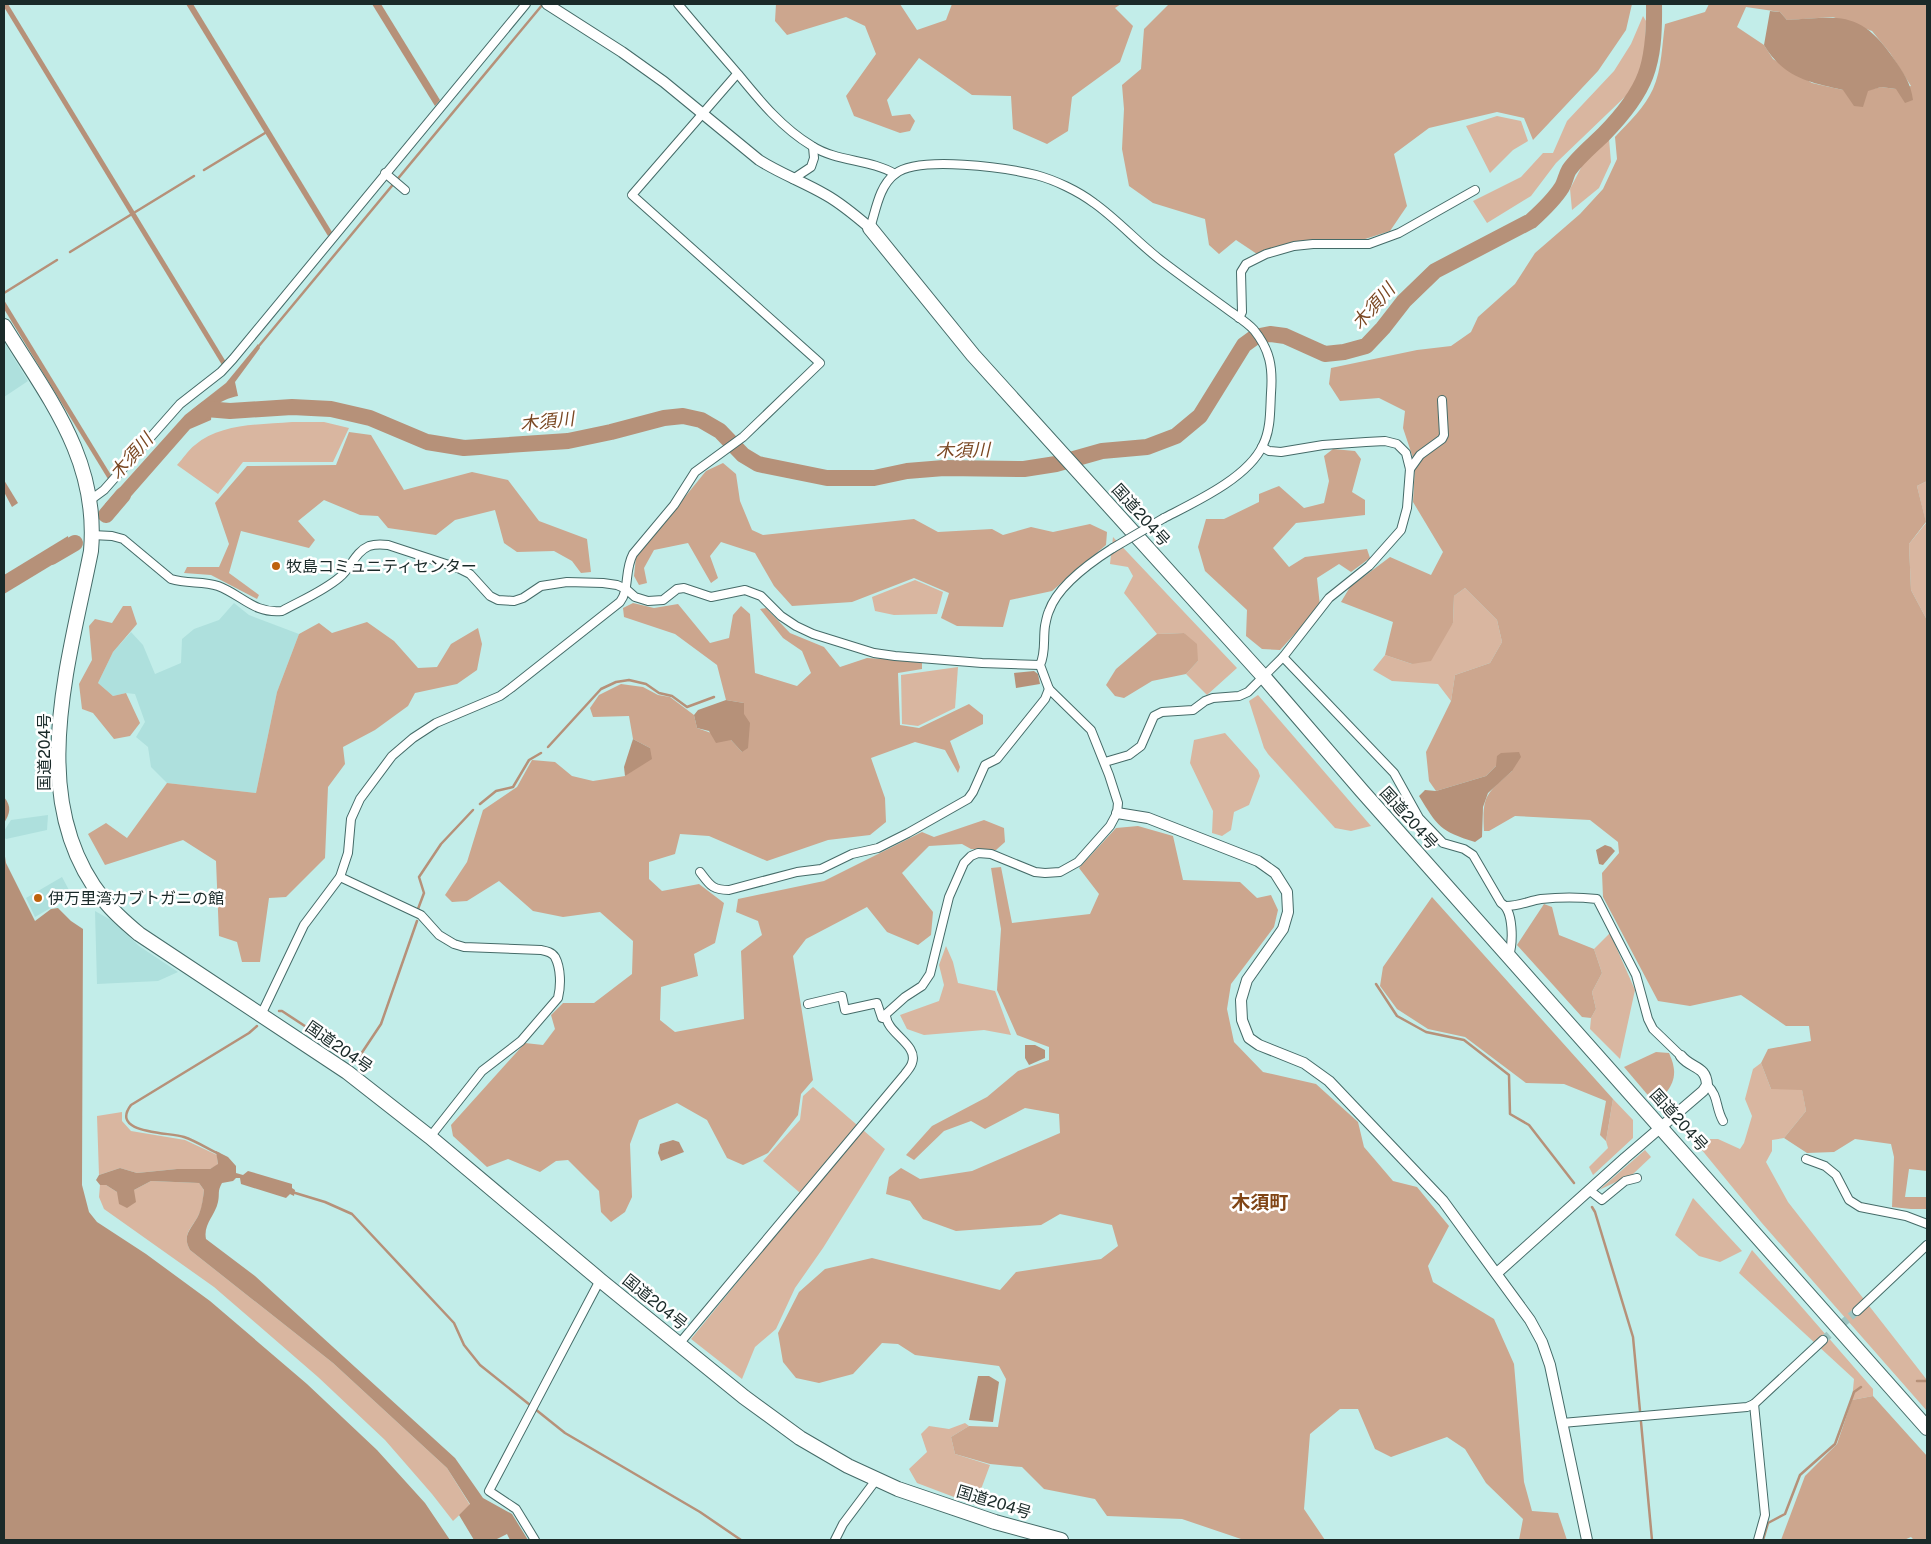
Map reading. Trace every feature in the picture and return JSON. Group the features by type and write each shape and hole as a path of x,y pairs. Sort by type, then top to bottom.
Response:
{"highway":[{"name":"国道204号","path":"870,228 973,355 1263,676 1362,791 1927,1428"},
{"name":"国道204号","path":"4,326 73,440 82,464 89,501 92,535 91,551 60,718 59,774 61,800 70,836 92,882 103,899 118,916 170,956 347,1072 430,1137 600,1280 744,1397 800,1438 876,1480 930,1501 995,1522 1061,1540"}],"street":[{"path":"89,501 104,490 180,404 221,372 233,359 526,4"},
{"path":"678,4 760,102 781,122 813,147 841,159 884,168 895,174"},
{"path":"551,6 664,82 760,160 792,179 825,195 857,216 870,228 883,189 895,174 905,168 918,165 950,164 1038,176 1069,188 1094,203 1161,260 1253,328 1266,348 1271,363 1269,425 1262,447 1242,471 1225,484 1164,518 1087,565 1061,591 1049,610 1044,632 1043,660 1040,665"},
{"path":"261,1015 304,925 340,877 348,853 351,819 360,799 392,756 413,738 436,723 500,696 620,602 625,596 629,563 633,554 674,505 695,472 743,437 820,362 632,195 737,74"},
{"path":"792,179 812,167 814,158 813,147"},
{"path":"385,173 405,190"},
{"path":"1239,318 1242,312 1241,272 1246,264 1266,254 1294,246 1369,244 1399,233 1475,190"},
{"path":"1410,469 1420,455 1442,439 1444,434 1442,400"},
{"path":"1105,762 1129,755 1141,746 1154,716 1162,712 1193,710 1205,701 1213,698 1239,696 1248,692 1284,657 1329,598 1369,566 1401,530 1407,508 1410,469 1406,453 1397,444 1385,441 1323,446 1281,452 1269,451 1262,447"},
{"path":"92,535 112,536 123,539 140,551 171,579 180,582 206,583 219,586 263,611 282,612 339,578 360,552 369,546 378,544 388,545 458,568 470,574 490,596 498,600 514,601 523,598 542,586 567,582 604,583 626,589 635,597 656,602 663,600 677,589 684,588 690,588 703,596 711,597 745,590 752,591 761,596 781,616 796,626 813,634 874,653 982,663 1040,665"},
{"path":"1284,657 1394,772 1419,818 1443,843 1464,848 1473,855 1501,903 1506,906 1517,906 1540,900 1581,897 1597,899 1636,975 1648,1019 1653,1029 1686,1062 1704,1072 1707,1085 1715,1093 1718,1113 1723,1121"},
{"path":"680,1344 905,1074 912,1063 913,1056 908,1046 890,1027 886,1014 922,986 930,974 949,898 964,863 971,856 978,853 991,854 1034,872 1060,872 1078,862 1110,826 1117,813 1118,803 1105,762 1091,730 1049,689 1040,665"},
{"path":"700,872 711,886 718,890 729,890 797,872 820,869 852,854 878,848 908,834 968,799 985,765 997,759 1045,698 1049,689"},
{"path":"1117,813 1148,818 1258,861 1275,873 1287,892 1288,912 1283,929 1247,980 1241,1000 1242,1020 1249,1038 1259,1046 1304,1063 1329,1081 1444,1201 1530,1320 1542,1342 1550,1365 1587,1540"},
{"path":"340,877 421,915 439,935 454,944 464,947 541,950 551,953 555,957 559,970 560,990 558,998 520,1041 482,1071 430,1137"},
{"path":"1506,906 1509,913 1512,946 1509,956"},
{"path":"808,1004 842,996 845,1010 877,1003 882,1018 886,1018"},
{"path":"1497,1274 1703,1092 1707,1085"},
{"path":"1806,1159 1825,1166 1836,1175 1849,1200 1860,1207 1906,1216 1927,1224"},
{"path":"1590,1190 1602,1200 1625,1181 1637,1178"},
{"path":"1857,1311 1927,1245"},
{"path":"535,1540 516,1509 489,1492 600,1280"},
{"path":"1562,1423 1747,1407 1754,1404 1824,1340"},
{"path":"1754,1404 1765,1515 1758,1540"},
{"path":"835,1540 843,1524 876,1480"}],"shaded area":[{"path":"4,4 8,4 226,362 222,365 4,7"},
{"path":"186,4 193,4 332,232 328,236"},
{"path":"372,4 381,4 440,100 435,106"},
{"path":"776,4 900,4 917,30 946,20 952,4 1121,4 1115,8 1133,26 1120,62 1072,97 1068,131 1047,144 1013,129 1011,96 972,95 919,58 887,100 892,116 910,114 915,121 910,131 900,133 854,116 846,96 876,54 865,26 846,17 787,35 775,21"},
{"path":"1169,4 1632,4 1626,30 1598,71 1533,140 1524,118 1497,112 1429,128 1394,154 1407,206 1390,231 1359,241 1310,240 1257,254 1236,240 1219,254 1209,245 1205,219 1153,203 1129,186 1122,149 1124,109 1122,85 1141,69 1144,29"},
{"path":"1709,4 1927,4 1927,481 1917,486 1926,522 1909,544 1911,590 1927,620 1927,1171 1909,1169 1905,1197 1927,1197 1927,1209 1892,1207 1894,1157 1891,1144 1855,1139 1834,1152 1807,1153 1784,1138 1806,1111 1802,1090 1771,1089 1761,1063 1768,1049 1811,1041 1809,1026 1786,1026 1741,995 1690,1006 1658,1001 1603,897 1602,873 1619,853 1618,842 1590,820 1515,816 1489,831 1484,831 1485,802 1496,785 1512,771 1496,766 1486,776 1436,791 1429,781 1426,752 1451,701 1455,675 1490,663 1502,642 1497,620 1465,588 1454,596 1453,623 1431,661 1412,664 1385,655 1393,622 1341,602 1350,587 1390,557 1431,575 1443,552 1413,502 1415,464 1403,428 1405,411 1379,398 1340,401 1329,384 1331,368 1417,350 1451,346 1471,332 1478,317 1515,284 1535,253 1580,214 1603,189 1617,159 1615,137 1641,108 1653,89 1660,65 1665,24 1705,12","holes":["1746,7 1780,12 1787,20 1833,17 1872,31 1890,53 1911,86 1896,89 1881,87 1868,90 1843,90 1812,83 1773,59 1764,45 1737,27"]},
{"path":"1770,11 1780,12 1787,20 1836,18 1859,24 1882,43 1894,59 1908,83 1913,100 1905,103 1896,89 1881,87 1868,91 1863,107 1854,106 1843,90 1808,81 1789,72 1780,65 1764,45"},
{"path":"1643,16 1646,21 1644,65 1632,90 1556,163 1531,196 1487,223 1473,201 1521,177 1543,153 1553,153 1567,121 1614,71 1631,44"},
{"path":"1497,116 1521,121 1528,141 1513,150 1490,173 1466,126"},
{"path":"1609,139 1611,162 1599,188 1572,210 1570,189 1583,164"},
{"path":"4,300 111,475 108,479 4,309"},
{"path":"4,342 28,381 4,397"},
{"path":"258,344 260,348 235,382 238,396 216,406 211,420 190,429 112,518 105,504 185,415 226,383"},
{"path":"292,422 324,422 349,428 333,462 243,462 218,494 177,465 192,447 205,438 217,433 241,426"},
{"path":"349,432 371,435 404,490 472,472 508,480 539,521 587,539 591,572 581,573 572,561 554,551 517,552 504,543 495,510 455,520 436,535 388,528 378,516 360,515 324,500 298,521 315,540 309,548 241,531 229,573 259,595 257,599 211,575 184,573 187,567 219,567 229,544 215,503 247,466 336,465"},
{"path":"1333,449 1355,451 1361,459 1352,492 1365,500 1365,515 1296,523 1273,548 1289,567 1305,557 1367,549 1370,558 1351,572 1339,564 1317,578 1320,606 1280,650 1262,649 1246,636 1247,610 1205,571 1198,547 1206,519 1224,519 1259,502 1259,494 1279,486 1304,508 1324,503 1329,481 1324,456"},
{"path":"723,463 736,474 740,501 752,530 763,535 914,519 938,532 992,529 1003,535 1031,527 1053,532 1090,524 1107,532 1106,545 1052,591 1010,600 1003,627 957,626 941,618 949,593 914,578 852,602 792,606 774,586 755,553 721,542 710,556 718,578 711,583 688,543 654,550 644,568 647,583 639,585 634,576 636,557 706,471"},
{"path":"4,480 18,503 12,507 4,492"},
{"path":"1927,481 1927,620 1911,590 1909,544 1926,523 1917,486"},
{"path":"68,536 70,554 4,594 4,575"},
{"path":"1113,537 1237,668 1207,695 1186,674 1198,661 1184,633 1157,634 1124,593 1133,576 1128,567 1110,564"},
{"path":"915,580 943,592 937,614 894,615 875,611 872,597"},
{"path":"1465,588 1497,620 1502,642 1490,663 1455,675 1451,701 1438,684 1392,681 1373,670 1385,655 1412,664 1453,623 1454,596"},
{"path":"234,603 249,615 299,634 277,692 256,793 167,783 151,767 148,747 136,737 145,722 135,694 126,693 113,696 98,683 113,652 131,632 143,645 155,674 181,663 182,639 194,629 219,620"},
{"path":"633,603 654,608 678,604 710,643 729,638 733,615 741,606 750,614 755,673 797,686 811,673 802,651 783,638 760,609 766,608 790,633 824,647 840,667 867,658 922,661 922,669 898,673 900,725 919,728 969,704 983,715 983,724 950,741 960,767 958,773 945,750 915,742 871,758 885,798 886,822 870,835 828,840 767,861 709,836 680,834 675,854 649,862 649,879 662,891 699,884 724,903 715,943 694,954 698,976 661,987 660,1020 675,1032 744,1019 741,951 762,935 758,921 736,912 738,899 824,881 922,832 934,837 984,820 1004,828 1005,842 996,850 971,849 962,844 929,846 902,873 933,912 931,935 918,945 887,932 867,907 806,939 793,956 813,1080 801,1094 798,1115 768,1153 743,1165 727,1158 707,1120 677,1103 639,1120 630,1144 632,1197 625,1212 611,1222 601,1212 599,1191 568,1160 556,1161 540,1172 508,1159 487,1167 453,1136 451,1125 525,1043 543,1045 555,1029 551,1015 563,1003 594,1003 632,974 633,941 600,912 563,917 533,911 499,881 467,901 452,902 445,895 467,862 483,810 517,787 532,760 555,762 572,776 593,781 625,776 650,748 633,739 629,716 593,717 590,708 599,695 621,684 643,687 658,695 670,697 694,715 697,728 731,740 742,752 744,703 726,700 717,665 675,634 624,617 623,608"},
{"path":"123,606 131,606 137,624 113,652 98,683 113,696 126,693 140,723 130,736 114,739 93,713 82,709 79,684 92,660 89,626 95,619 112,623"},
{"path":"367,622 394,641 418,668 437,667 451,644 478,628 482,644 477,670 457,684 415,693 408,706 375,730 343,747 345,764 328,787 325,858 286,897 269,898 260,962 242,962 237,942 219,936 216,861 183,840 105,865 88,834 106,823 127,838 167,783 256,793 277,692 299,634 319,623 332,633"},
{"path":"1184,633 1197,644 1198,661 1186,674 1152,681 1124,698 1115,696 1106,685 1116,669 1157,634"},
{"path":"958,667 955,708 918,726 902,724 901,675"},
{"path":"1034,671 1038,674 1040,684 1016,688 1014,673"},
{"path":"1258,695 1371,826 1351,831 1335,828 1268,754 1264,748 1249,701"},
{"path":"726,700 744,703 744,714 750,723 748,748 742,752 731,740 716,743 709,731 697,728 694,715 698,710"},
{"path":"1225,733 1258,770 1260,776 1249,805 1234,812 1231,830 1222,836 1212,833 1213,811 1190,763 1194,740"},
{"path":"633,739 650,748 652,759 625,776 624,767"},
{"path":"1519,752 1521,757 1512,771 1488,793 1483,807 1482,837 1475,842 1447,831 1431,815 1419,796 1425,790 1436,791 1486,776 1496,766 1497,756 1501,753"},
{"path":"4,797 9,810 4,823"},
{"path":"48,815 47,830 6,839 4,837 4,831 11,820"},
{"path":"1138,826 1173,836 1183,880 1240,882 1257,898 1271,895 1278,910 1274,927 1231,984 1227,1009 1234,1042 1263,1072 1316,1084 1358,1122 1364,1147 1393,1181 1417,1187 1449,1226 1428,1266 1433,1282 1494,1319 1514,1364 1524,1482 1532,1511 1558,1513 1567,1540 1519,1540 1523,1519 1486,1483 1465,1449 1447,1437 1391,1457 1375,1449 1358,1409 1340,1409 1310,1434 1304,1509 1325,1540 1244,1540 1182,1519 1107,1516 1095,1499 1044,1489 1022,1467 990,1464 955,1454 951,1437 969,1426 998,1427 1006,1379 999,1366 915,1355 898,1344 882,1343 853,1374 819,1383 796,1378 783,1362 778,1333 799,1292 825,1269 872,1258 1000,1290 1016,1272 1101,1259 1118,1246 1112,1225 1060,1214 1041,1225 956,1231 923,1219 910,1201 886,1194 889,1177 901,1168 920,1179 972,1171 1060,1133 1059,1114 1025,1108 985,1129 971,1121 944,1131 914,1160 906,1155 932,1126 987,1097 1018,1071 1049,1060 1049,1047 1017,1035 997,990 1001,929 991,868 1001,867 1012,923 1090,914 1099,894 1079,868 1116,828"},
{"path":"1605,845 1615,851 1603,865 1599,864 1596,850"},
{"path":"4,850 6,863 35,921 51,909 58,908 71,921 83,929 82,1185 89,1212 97,1222 146,1254 210,1301 307,1384 377,1450 425,1503 450,1540 4,1540"},
{"path":"62,877 70,892 59,903 35,917 26,898"},
{"path":"1432,897 1613,1099 1606,1141 1600,1135 1606,1101 1564,1084 1526,1083 1465,1037 1428,1029 1397,1009 1380,986 1383,967"},
{"path":"1544,904 1552,907 1559,935 1594,949 1602,973 1592,992 1596,1009 1591,1018 1582,1017 1517,945"},
{"path":"95,911 111,920 139,946 178,972 158,981 97,984"},
{"path":"1610,933 1635,990 1620,1059 1590,1029 1591,1018 1596,1009 1592,992 1602,973 1594,949"},
{"path":"946,946 953,962 958,983 995,991 1011,1035 984,1030 924,1035 907,1029 900,1015 939,1001 944,985 939,965"},
{"path":"1025,1045 1035,1045 1045,1050 1045,1058 1029,1065 1025,1058"},
{"path":"1656,1052 1669,1053 1674,1066 1674,1077 1661,1099 1652,1100 1624,1067"},
{"path":"1761,1063 1771,1089 1802,1089 1806,1111 1784,1138 1772,1140 1772,1151 1766,1162 1788,1202 1927,1380 1927,1411 1761,1222 1701,1149 1701,1139 1718,1139 1740,1149 1744,1143 1752,1116 1745,1099 1753,1069"},
{"path":"813,1087 885,1149 823,1248 795,1288 776,1329 755,1347 742,1379 691,1339 806,1198 763,1161 800,1120 803,1096"},
{"path":"1613,1099 1633,1120 1633,1138 1593,1175 1589,1167 1608,1148 1606,1141"},
{"path":"122,1112 122,1121 131,1131 185,1140 217,1155 218,1165 210,1169 177,1169 137,1173 120,1168 99,1175 97,1116"},
{"path":"673,1140 679,1142 684,1152 661,1161 658,1153 660,1144"},
{"path":"1645,1150 1651,1157 1633,1174 1599,1190"},
{"path":"216,1151 228,1157 236,1166 236,1173 243,1175 248,1171 292,1184 292,1188 295,1190 294,1196 290,1194 286,1198 241,1184 240,1178 222,1183 217,1207 206,1229 206,1239 255,1276 455,1458 483,1498 512,1514 528,1540 510,1540 507,1534 495,1540 474,1540 459,1515 470,1504 447,1468 333,1363 190,1250 187,1235 202,1205 204,1190 199,1183 151,1181 134,1190 136,1202 127,1208 119,1204 117,1192 106,1185 100,1185 96,1180 99,1175 120,1168 137,1173 177,1169 210,1169 218,1164"},
{"path":"151,1181 199,1183 204,1190 203,1202 197,1219 187,1235 190,1250 333,1363 447,1468 470,1505 453,1521 385,1440 318,1377 214,1287 104,1209 99,1197 100,1185 106,1185 117,1192 134,1190"},
{"path":"1693,1198 1742,1251 1720,1262 1699,1256 1675,1235"},
{"path":"1752,1250 1873,1389 1873,1396 1852,1400 1854,1379 1739,1273"},
{"path":"978,1376 989,1376 999,1382 993,1422 969,1420"},
{"path":"1873,1396 1927,1456 1927,1540 1914,1540 1911,1537 1904,1540 1781,1540 1805,1476 1837,1444 1852,1400"},
{"path":"965,1423 969,1426 951,1437 955,1454 990,1465 980,1492 954,1497 917,1483 909,1469 927,1452 921,1434 929,1426 949,1429"}],"waterway":[{"path":"258,347 543,4"},
{"name":"木須川","path":"196,417 206,409 230,411 292,407 331,409 370,418 427,442 464,448 568,441 664,418 683,416 701,420 720,431 743,455 758,464 827,478 874,478 907,471 944,468 1024,469 1056,464 1102,451 1147,447 1176,436 1200,416 1244,345 1255,337 1270,334 1285,336 1325,354 1344,352 1366,346 1404,301 1435,271 1531,221 1559,192 1573,165 1619,118 1639,90 1646,75 1653,44 1654,4"},
{"path":"204,170 265,133"},
{"path":"70,252 194,176"},
{"path":"4,293 57,260"},
{"name":"木須川","path":"106,515 123,495"},
{"name":"木須川","path":"51,557 75,543"},
{"path":"548,747 601,689 616,682 629,680 646,684 659,693 672,696 687,707 714,697"},
{"path":"480,804 496,791 513,787 529,760 541,753"},
{"path":"418,909 424,893 419,877 441,844 473,810"},
{"path":"279,1011 282,1011 355,1059 359,1057 381,1024 417,921"},
{"path":"1376,984 1397,1016 1426,1032 1464,1040 1509,1075 1510,1114 1529,1125 1574,1183"},
{"path":"219,1154 184,1137 134,1127 128,1122 126,1114 131,1105 249,1033 257,1026"},
{"path":"292,1192 325,1202 352,1214 454,1323 464,1345 480,1365 565,1433 700,1512 741,1540"},
{"path":"1592,1207 1633,1337 1640,1411"},
{"path":"1917,1381 1927,1381"},
{"path":"1763,1540 1768,1523 1785,1514 1800,1475 1835,1444 1854,1392 1861,1387"},
{"path":"1641,1422 1652,1540"}],"tunnel":[{"path":"1823,1340 1857,1311"}],"place":[{"name":"牧島コミュニティセンター","path":"276,566"},
{"name":"伊万里湾カブトガニの館","path":"38,898"}],"district":[{"name":"木須町","path":"1260,1202"}]}
